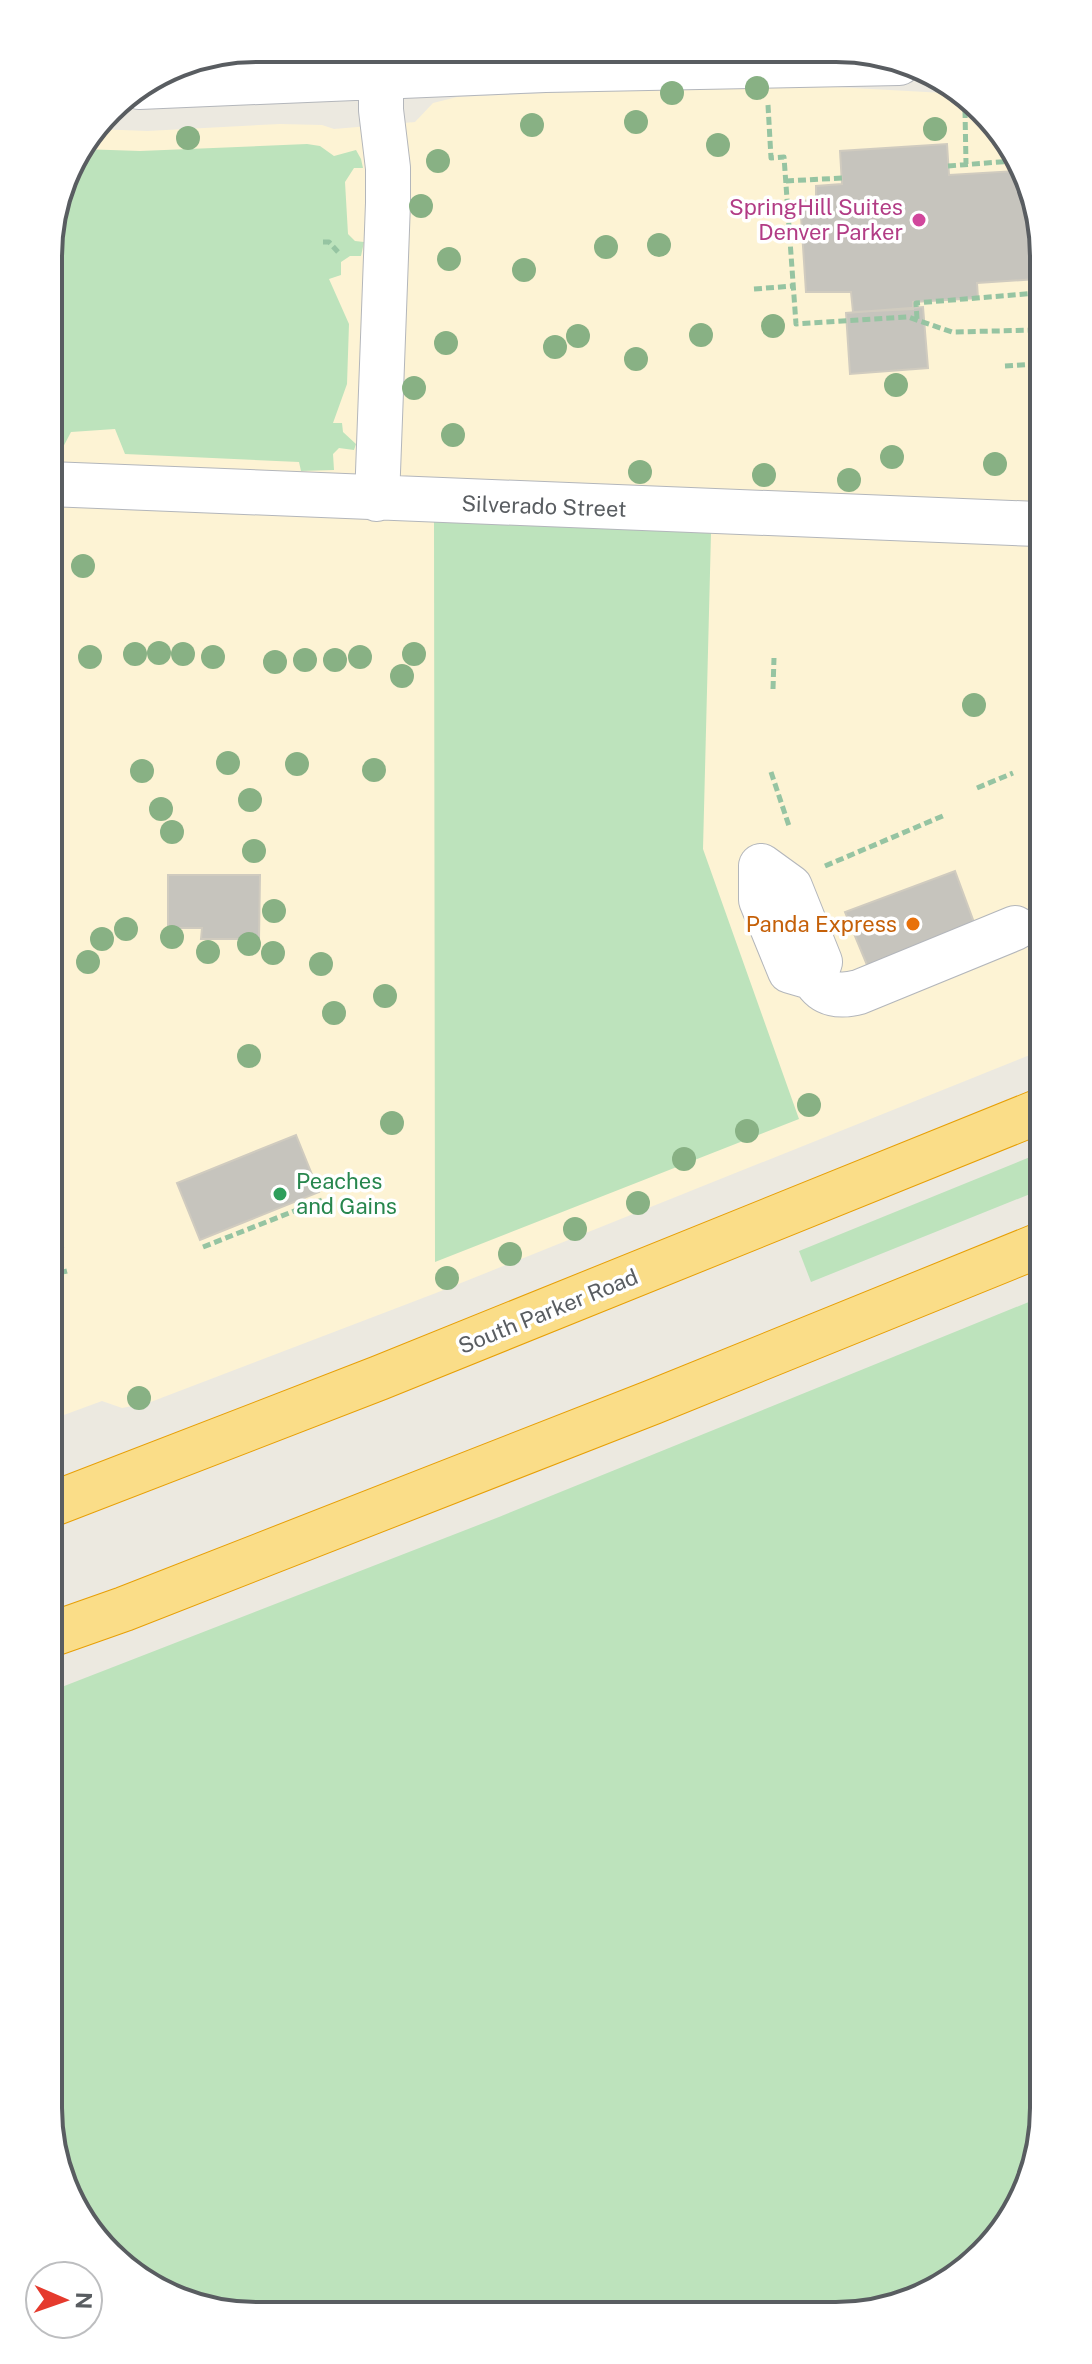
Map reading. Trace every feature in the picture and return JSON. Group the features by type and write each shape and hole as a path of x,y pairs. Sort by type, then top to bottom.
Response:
{"highway":[{"name":"South Parker Road","path":"62,1501 394,1373 1030,1115"},
{"path":"62,1631 638,1408 1030,1249"}],"street":[{"path":"377,499 388,203 381,63"},
{"path":"166,84 381,63 545,70 860,64"},
{"name":"Silverado Street","path":"62,485 1030,524"},
{"path":"761,866 761,900 790,971 814,978 820,989 830,994 849,995 1015,928"}],"path":[{"path":"768,100 771,158 784,157 796,324 888,318 917,319 952,332 1030,330"},
{"path":"965,111 966,164"},
{"path":"948,166 1005,161"},
{"path":"786,181 842,178"},
{"path":"749,213 788,211"},
{"path":"323,242 329,242 338,252"},
{"path":"754,289 793,286"},
{"path":"917,319 916,303 1030,294"},
{"path":"887,310 888,318"},
{"path":"1005,366 1030,364"},
{"path":"773,689 774,658"},
{"path":"771,772 790,829"},
{"path":"977,788 1013,773"},
{"path":"819,868 945,815"},
{"path":"203,1247 322,1200"},
{"path":"62,1272 67,1271"}],"shaded area":[{"path":"763,83 940,93 964,110 997,148 1010,170 1023,205 1030,256 1030,1055 436,1293 148,1403 122,1408 102,1401 62,1416 62,243 72,193 95,148 110,130 147,131 280,124 322,125 334,129 415,122 433,103 457,97"}],"green space":[{"path":"307,144 320,146 334,156 356,150 363,168 354,168 345,182 348,234 355,241 364,242 361,256 350,256 341,262 341,275 329,279 349,324 347,384 333,423 342,423 343,432 356,444 354,450 339,448 333,454 334,470 301,471 299,462 125,454 115,429 71,432 62,449 62,243 72,193 94,149 140,151"},
{"path":"434,521 711,533 703,849 799,1119 435,1262"},
{"path":"1030,1157 1030,1194 811,1282 799,1251"},
{"path":"1030,1301 1030,2121 1023,2159 1010,2194 997,2216 964,2254 922,2282 887,2295 836,2302 230,2300 182,2287 138,2262 102,2226 88,2205 69,2159 62,2108 62,1687 499,1517"}],"building":[{"name":"SpringHill Suites Denver Parker","path":"947,144 949,175 1011,171 1028,230 1030,279 977,283 978,298 913,302 913,309 853,312 851,292 806,292 800,201 816,200 816,186 842,184 840,151"},
{"path":"923,307 928,368 850,374 846,313"},
{"name":"Panda Express","path":"955,871 979,936 872,977 845,912"},
{"path":"168,875 260,875 259,939 201,939 202,928 168,928"},
{"path":"296,1135 319,1192 200,1240 177,1183"}],"place":[{"name":"SpringHill Suites Denver Parker","path":"919,220"},
{"name":"Panda Express","path":"913,924"},
{"name":"Peaches and Gains","path":"280,1194"}]}
